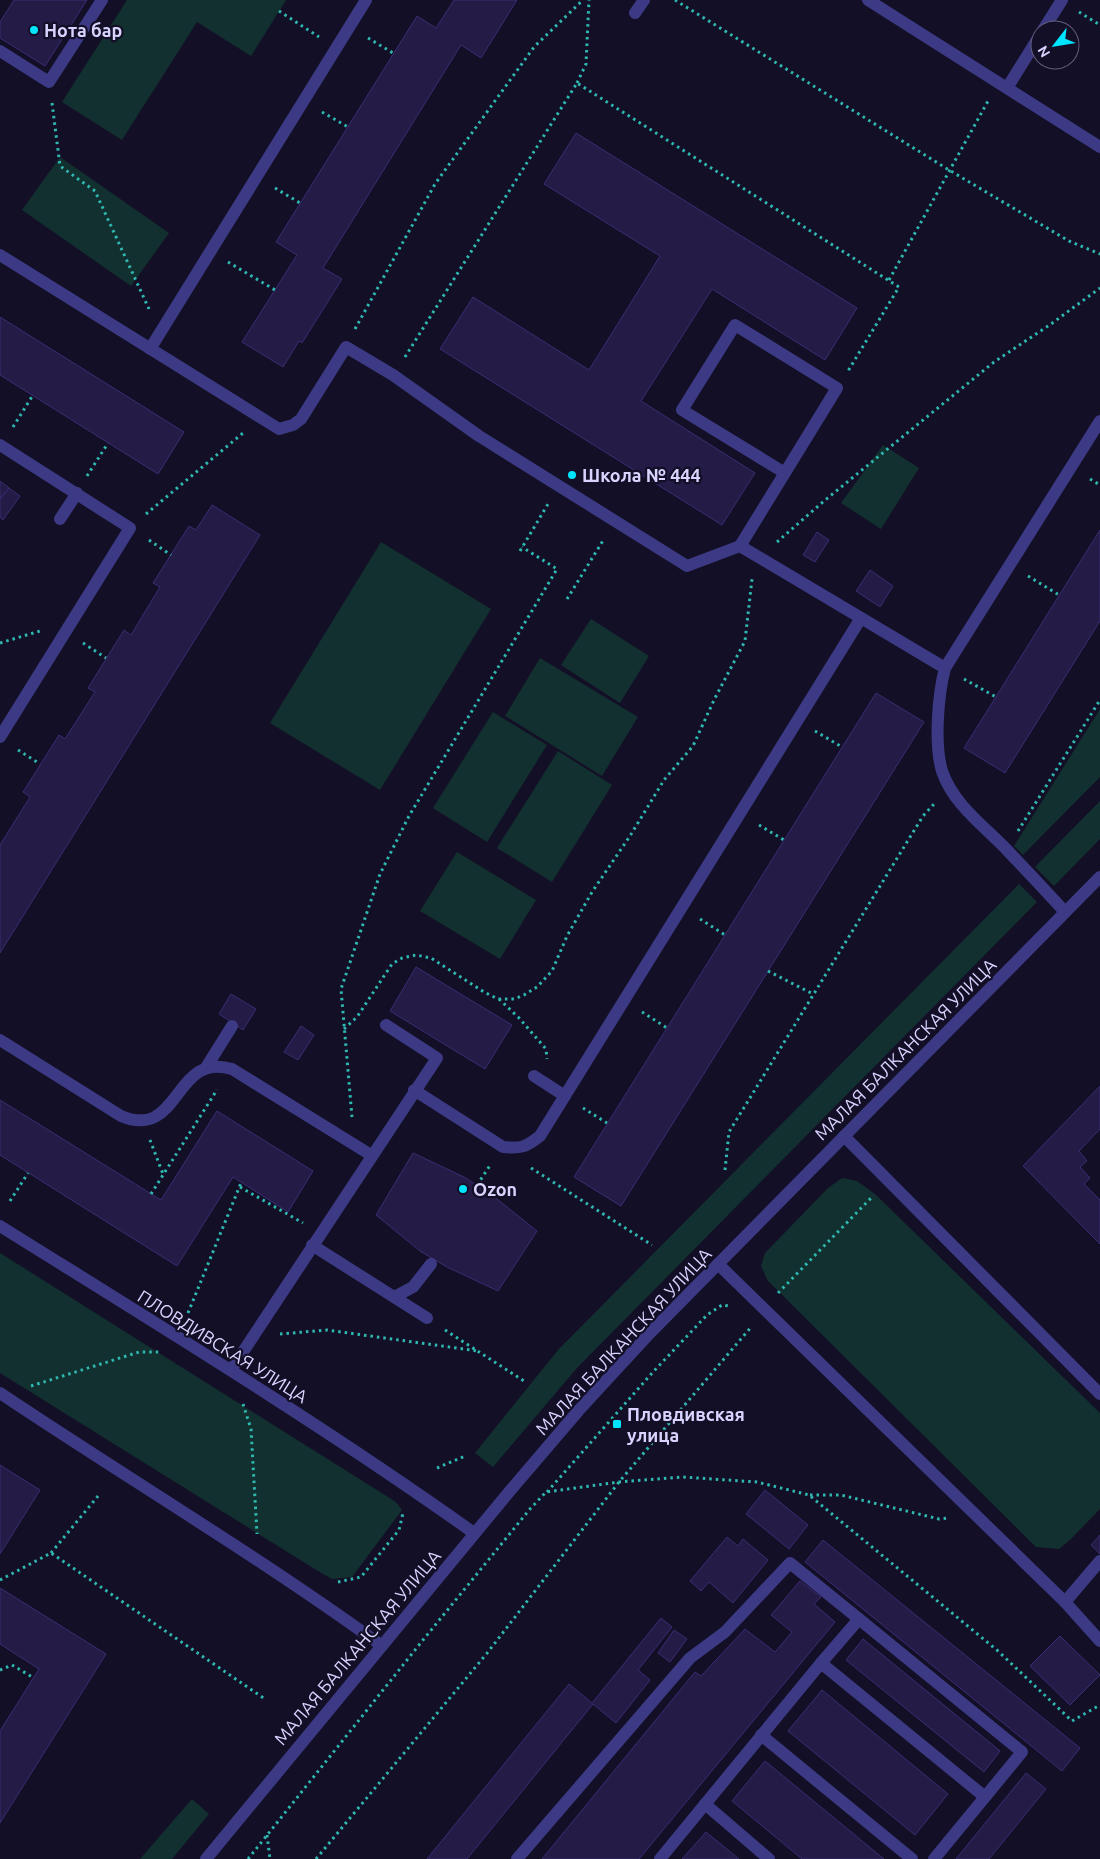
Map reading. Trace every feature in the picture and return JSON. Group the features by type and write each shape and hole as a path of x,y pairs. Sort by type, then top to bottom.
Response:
{"street":[{"path":"0,51 49,82 102,0"},
{"path":"150,349 366,0"},
{"path":"635,13 644,0"},
{"path":"868,0 1100,147"},
{"path":"1049,20 1062,0"},
{"path":"1003,85 1030,49"},
{"path":"0,255 279,429 293,426 301,419 346,347 393,375 479,436 688,566 740,546 785,473 837,388 735,325 682,410 785,473"},
{"path":"1065,912 964,807 949,787 942,770 938,710 945,668 1100,421"},
{"path":"0,737 130,528 1,445"},
{"path":"60,519 77,493"},
{"path":"740,546 945,668"},
{"path":"414,1090 503,1147 517,1149 530,1144 540,1136 861,618"},
{"name":"МАЛАЯ БАЛКАНСКАЯ УЛИЦА","path":"206,1859 474,1534 579,1410 650,1333 1100,877"},
{"path":"231,1370 371,1155 437,1058 386,1025"},
{"path":"0,1040 121,1116 142,1121 162,1113 188,1080 207,1066 232,1026"},
{"path":"207,1066 221,1065 232,1068 371,1155"},
{"path":"534,1076 564,1096"},
{"path":"844,1136 1100,1394"},
{"name":"ПЛОВДИВСКАЯ УЛИЦА","path":"0,1226 231,1370 418,1493 474,1534"},
{"path":"312,1245 427,1318"},
{"path":"394,1297 413,1287 431,1264"},
{"path":"718,1264 1065,1602 1100,1641"},
{"path":"4,1395 259,1560 382,1646"},
{"path":"1065,1602 1100,1561"},
{"path":"517,1859 690,1658 725,1632 790,1563 1022,1752 934,1859"},
{"path":"660,1859 821,1662 859,1619"},
{"path":"821,1662 985,1796"},
{"path":"761,1735 912,1859"},
{"path":"705,1804 770,1859"}],"path":[{"path":"346,347 435,184 534,47 583,0"},
{"path":"393,375 577,83 586,64 589,0"},
{"path":"675,0 949,170 1069,240 1100,254"},
{"path":"279,12 336,48"},
{"path":"350,27 393,54"},
{"path":"49,82 60,166 95,191 160,332"},
{"path":"577,83 899,287 837,388"},
{"path":"889,280 949,170 1003,85"},
{"path":"304,101 348,127"},
{"path":"256,177 300,203"},
{"path":"210,252 275,290"},
{"path":"498,999 514,999 524,996 537,987 552,971 567,936 592,892 630,836 664,780 693,746 744,641 753,576 759,558 824,501 994,362 1100,288"},
{"path":"1,445 33,395"},
{"path":"171,555 130,528 261,418"},
{"path":"77,493 108,442"},
{"path":"354,1144 341,989 380,874 409,816 557,570 521,549 559,486"},
{"path":"567,600 615,522"},
{"path":"1010,564 1060,595"},
{"path":"0,643 39,631"},
{"path":"945,668 996,697"},
{"path":"1006,849 1100,700"},
{"path":"798,720 842,747"},
{"path":"16,749 40,764"},
{"path":"725,1170 729,1132 922,816 949,787"},
{"path":"740,813 784,840"},
{"path":"681,908 725,935"},
{"path":"344,1029 357,1017 392,964 402,958 416,955 431,958 498,999 519,1018 546,1049 551,1088"},
{"path":"768,971 814,994"},
{"path":"623,1001 667,1028"},
{"path":"151,1194 215,1094 221,1065"},
{"path":"564,1096 607,1123"},
{"path":"142,1121 163,1174"},
{"path":"517,1149 532,1170 652,1245"},
{"path":"10,1201 28,1173"},
{"path":"188,1313 240,1185 320,1233"},
{"path":"248,1859 422,1640 530,1509 653,1372 707,1316 722,1305 730,1306"},
{"path":"427,1318 524,1381"},
{"path":"254,1336 327,1330 478,1351"},
{"path":"4,1395 139,1352 200,1351"},
{"path":"231,1370 251,1429 259,1560"},
{"path":"437,1468 465,1456"},
{"path":"546,1492 619,1482 683,1477 757,1482 809,1495 842,1495 939,1519 976,1515"},
{"path":"316,1859 488,1652 619,1482"},
{"path":"809,1495 998,1651 1072,1721 1100,1705"},
{"path":"0,1580 51,1553 98,1496"},
{"path":"338,1582 360,1577 399,1530 403,1513"},
{"path":"51,1553 266,1699"},
{"path":"0,1670 12,1666 34,1678"},
{"path":"267,1835 270,1859"}],"green space":[{"path":"127,0 286,0 251,56 197,22 122,140 62,102"},
{"path":"60,157 169,233 131,286 22,210"},
{"path":"883,445 919,468 881,529 841,503"},
{"path":"381,542 491,609 380,790 270,723"},
{"path":"591,619 649,656 620,703 561,665"},
{"path":"540,658 638,717 602,776 505,716"},
{"path":"1100,709 1100,777 1023,855 1014,846"},
{"path":"493,712 547,745 487,842 433,808"},
{"path":"558,751 612,785 552,882 497,848"},
{"path":"1100,801 1100,839 1054,886 1035,867"},
{"path":"457,852 536,900 500,959 420,911"},
{"path":"1019,884 1037,902 577,1368 493,1467 475,1453 558,1350"},
{"path":"842,1178 857,1181 875,1194 1100,1413 1100,1509 1059,1549 1036,1547 768,1281 761,1266 765,1253 828,1188"},
{"path":"0,1253 396,1502 402,1510 352,1577 332,1579 318,1571 0,1373"},
{"path":"192,1799 209,1814 172,1859 140,1859"}],"building":[{"name":"Нота бар","path":"14,0 87,0 45,66 0,38 0,22"},
{"path":"454,0 517,0 481,58 461,45 323,268 342,279 302,343 299,341 283,367 242,342 297,255 276,242 417,16 436,28"},
{"path":"576,133 857,308 825,360 712,289 641,401 755,473 722,525 440,349 473,297 589,370 660,256 544,184"},
{"path":"0,317 184,432 158,474 0,375"},
{"path":"0,481 9,488 0,499"},
{"path":"9,488 20,496 3,520 0,517 0,499"},
{"path":"212,505 260,535 0,953 0,845 30,797 23,792 59,735 65,739 95,692 88,688 124,630 131,635 160,587 153,583 189,526 196,530"},
{"path":"1100,530 1100,621 1005,773 964,748"},
{"path":"817,532 829,540 815,562 803,555"},
{"path":"870,570 893,586 880,607 856,591"},
{"path":"876,693 924,722 621,1206 574,1177"},
{"path":"416,967 512,1025 485,1069 390,1011"},
{"path":"231,994 256,1009 243,1030 219,1014"},
{"path":"301,1026 314,1035 298,1060 284,1052"},
{"path":"1100,1086 1100,1129 1079,1151 1087,1161 1080,1167 1090,1178 1084,1184 1100,1200 1100,1244 1023,1166"},
{"path":"0,1100 161,1200 217,1111 313,1171 288,1212 233,1177 177,1266 0,1155"},
{"path":"413,1153 464,1177 492,1195 537,1231 498,1291 447,1267 420,1251 376,1215"},
{"path":"0,1465 40,1490 0,1554"},
{"path":"765,1490 808,1525 789,1549 746,1514"},
{"path":"1100,1535 1100,1554 1091,1545"},
{"path":"727,1537 738,1546 743,1539 768,1560 733,1603 709,1582 701,1591 690,1581"},
{"path":"823,1540 1080,1748 1062,1771 805,1562"},
{"path":"800,1581 821,1597 814,1604 835,1622 639,1859 542,1859 695,1672 701,1676 745,1629 775,1652 792,1632 771,1615"},
{"path":"0,1588 106,1654 0,1823 0,1731 39,1669 0,1644"},
{"path":"661,1618 672,1627 638,1670 650,1680 616,1723 593,1704 467,1859 427,1859 569,1684 592,1703"},
{"path":"674,1630 687,1639 670,1662 658,1653"},
{"path":"1060,1636 1100,1675 1070,1705 1030,1666"},
{"path":"863,1639 1000,1751 984,1772 846,1660"},
{"path":"822,1690 948,1794 915,1835 788,1731"},
{"path":"765,1761 884,1859 802,1859 732,1801"},
{"path":"1026,1773 1046,1789 989,1859 956,1859"},
{"path":"706,1832 739,1859 682,1859"}],"place":[{"name":"Нота бар","path":"34,30"},
{"name":"Школа № 444","path":"572,475"},
{"name":"Ozon","path":"463,1189"},
{"name":"Пловдивская улица","path":"617,1424"}]}
